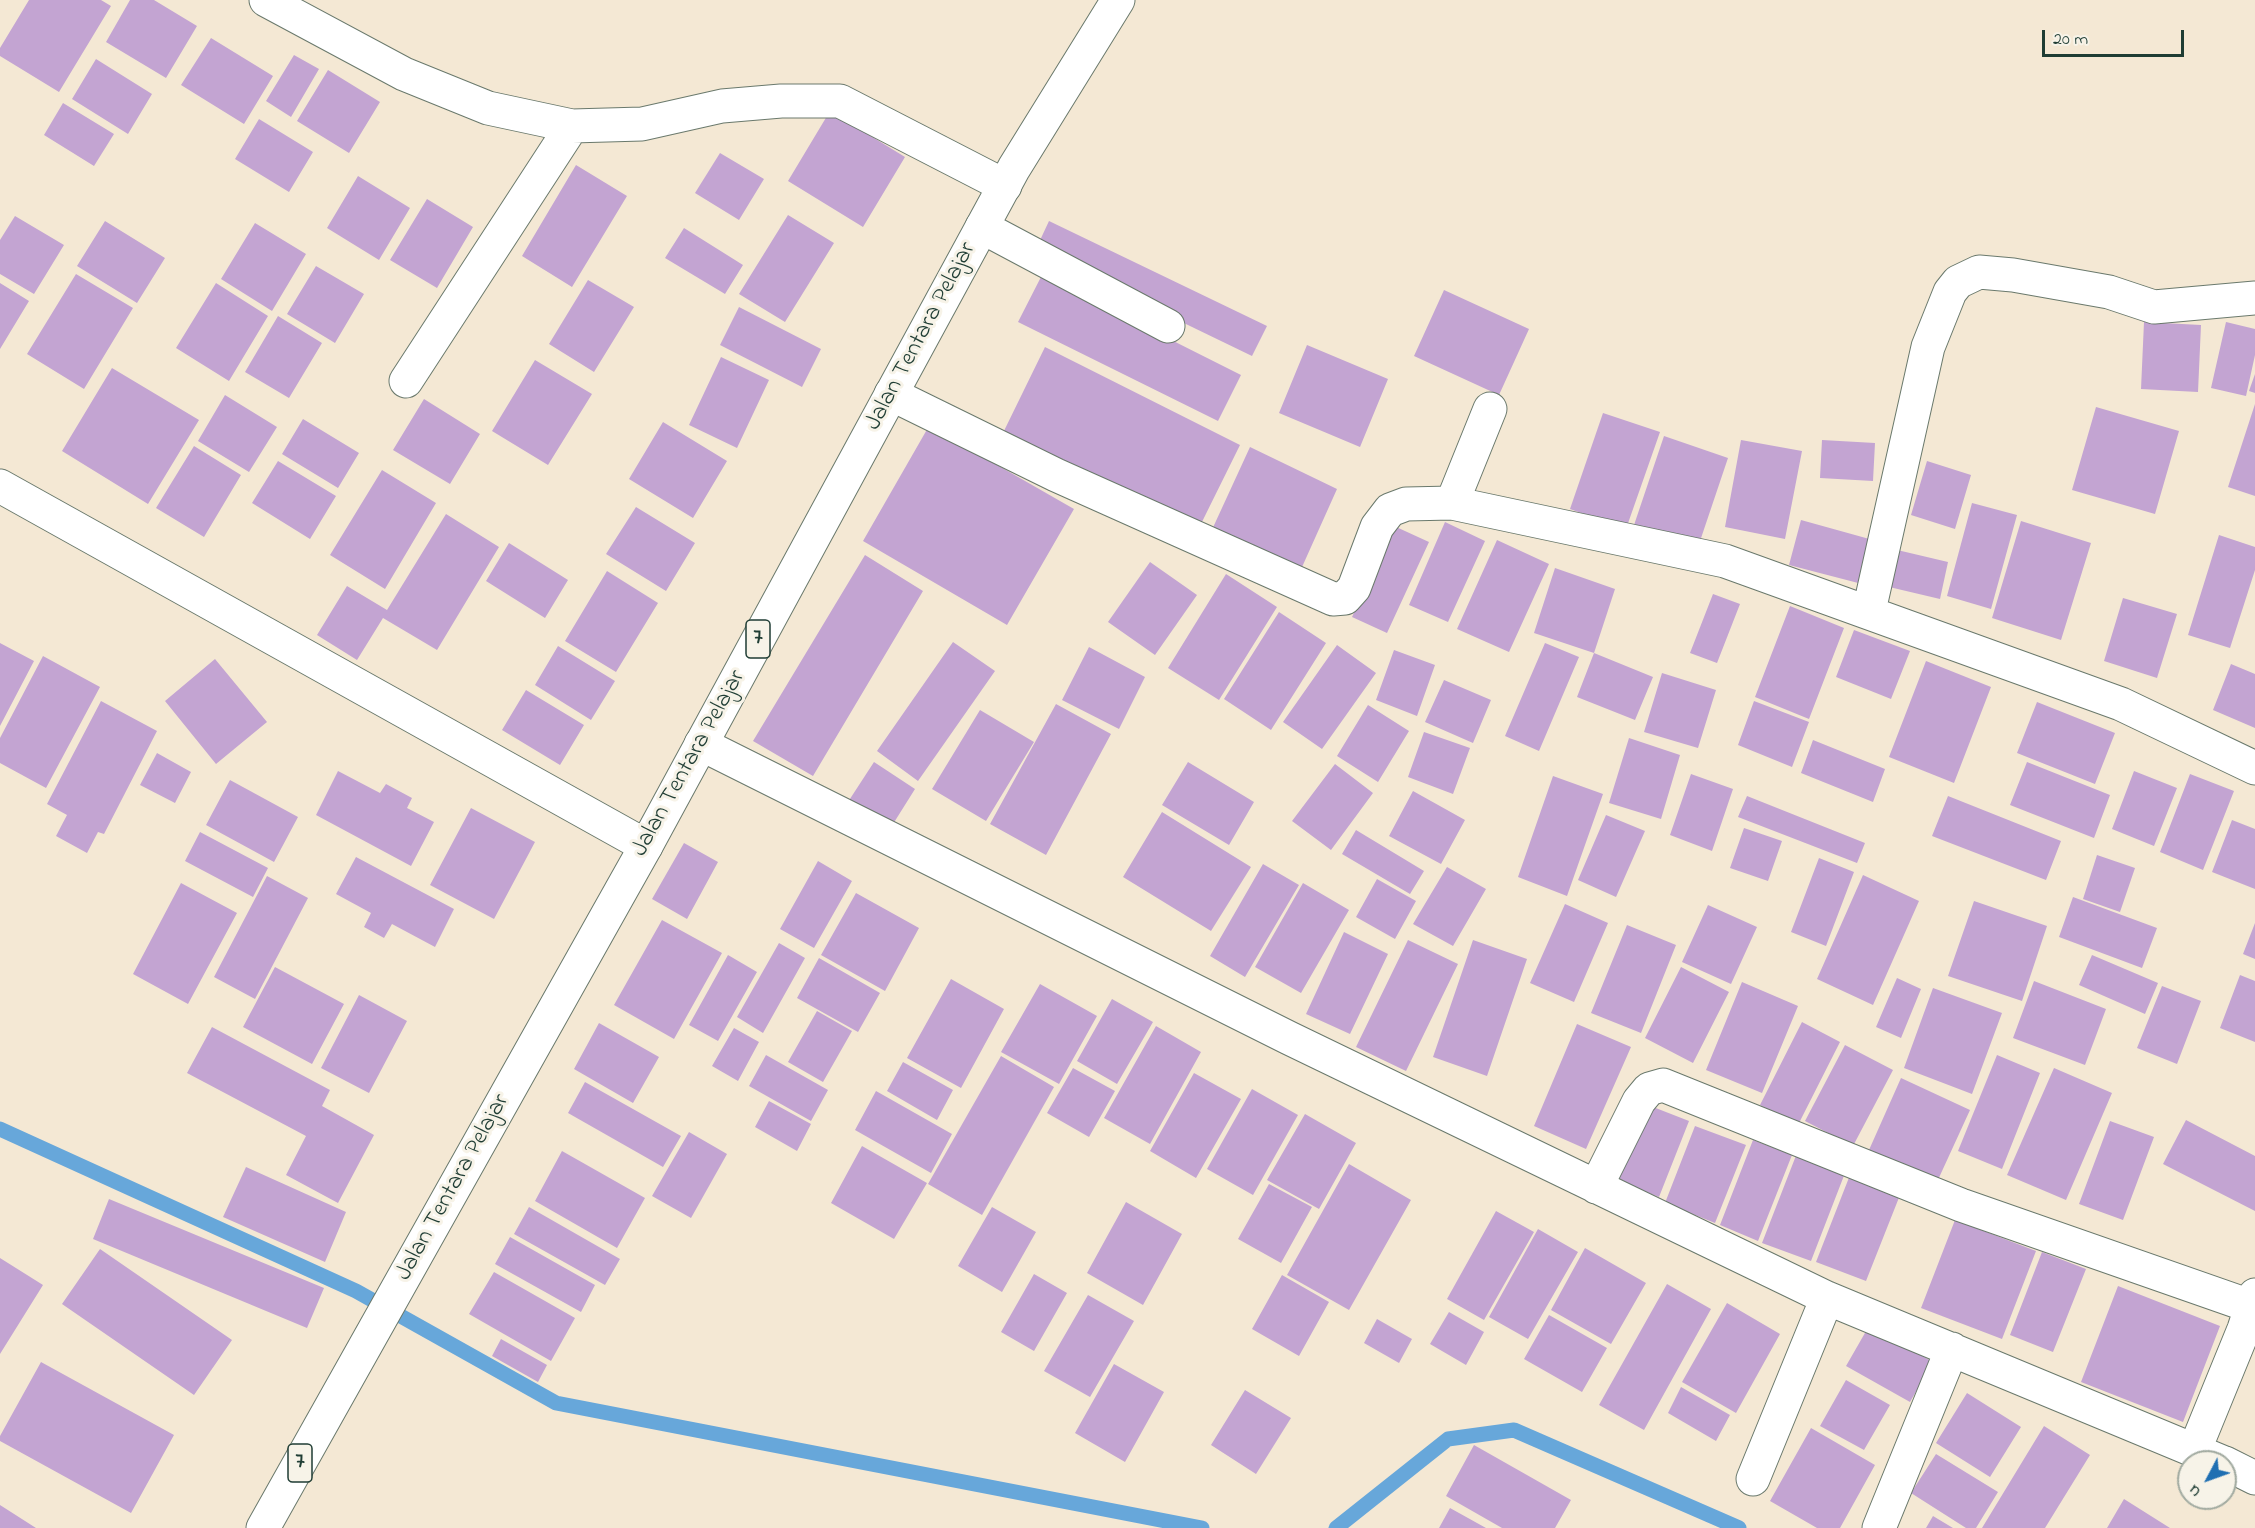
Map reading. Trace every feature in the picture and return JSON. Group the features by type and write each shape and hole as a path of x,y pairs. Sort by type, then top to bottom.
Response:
{"main road":[{"path":"266,0 404,74 488,108 572,126 642,124 722,106 781,101 840,101 1005,186"},
{"name":"Jalan Tentara Pelajar","path":"263,1528 646,846 982,227 1118,0"},
{"path":"406,381 572,126"},
{"path":"982,227 1168,326"},
{"path":"1869,611 1928,347 1950,292 1958,282 1979,272 2013,275 2109,292 2154,307 2255,298"},
{"path":"891,394 1056,475 1333,599 1345,598 1354,588 1377,527 1390,510 1406,504 1452,503 1725,561 1869,611 2121,704 2255,768"},
{"path":"1452,503 1490,409"},
{"path":"0,486 646,846"},
{"path":"701,744 1278,1033 1827,1298 2195,1450"},
{"path":"1596,1187 1639,1101 1649,1089 1662,1085 1961,1205 2253,1300 2216,1450"},
{"path":"1753,1479 1827,1298"},
{"path":"1879,1528 1952,1349"},
{"path":"2237,1469 2255,1478"}],"building":[{"path":"29,0 101,0 111,6 59,92 0,56 0,48"},
{"path":"130,0 154,0 197,26 166,78 106,42"},
{"path":"211,38 273,76 244,124 181,85"},
{"path":"294,55 319,69 291,117 266,101"},
{"path":"96,59 152,94 128,134 72,99"},
{"path":"328,70 380,102 349,153 297,121"},
{"path":"63,103 114,134 94,166 44,135"},
{"path":"830,111 905,157 863,227 788,181"},
{"path":"259,119 313,152 289,192 235,159"},
{"path":"720,153 764,179 739,220 695,193"},
{"path":"576,165 627,196 572,287 522,256"},
{"path":"358,176 410,208 379,260 327,228"},
{"path":"427,199 473,227 437,288 390,260"},
{"path":"788,215 834,243 785,322 739,294"},
{"path":"15,216 64,245 34,294 0,274 0,240"},
{"path":"105,221 165,258 137,303 77,266"},
{"path":"1049,221 1267,326 1252,356 1035,251"},
{"path":"255,223 306,254 272,311 221,279"},
{"path":"684,228 743,265 725,294 665,258"},
{"path":"316,266 364,294 335,343 287,314"},
{"path":"76,274 133,308 84,389 27,354"},
{"path":"1042,275 1241,375 1218,421 1018,322"},
{"path":"588,280 634,307 594,372 549,344"},
{"path":"0,283 29,301 0,349"},
{"path":"216,283 268,316 229,381 176,348"},
{"path":"1444,290 1529,329 1499,395 1414,356"},
{"path":"739,307 821,349 802,387 720,345"},
{"path":"278,316 322,343 289,398 245,372"},
{"path":"2144,322 2201,325 2198,392 2141,389"},
{"path":"2226,322 2255,329 2255,355 2246,396 2211,388"},
{"path":"1307,345 1388,379 1360,447 1279,413"},
{"path":"1045,347 1240,445 1196,534 1001,437"},
{"path":"721,357 769,380 737,448 689,425"},
{"path":"535,360 592,394 548,465 492,431"},
{"path":"112,368 199,420 148,504 62,451"},
{"path":"2255,374 2255,393 2249,391"},
{"path":"225,395 277,427 249,472 198,441"},
{"path":"424,399 480,434 450,484 393,450"},
{"path":"2255,404 2255,496 2228,487"},
{"path":"2096,407 2179,431 2155,514 2072,490"},
{"path":"1603,413 1660,432 1626,529 1570,509"},
{"path":"303,419 359,453 338,488 282,454"},
{"path":"663,422 727,461 693,518 629,479"},
{"path":"929,426 1074,509 1007,625 863,541"},
{"path":"1664,436 1728,458 1696,553 1632,531"},
{"path":"1741,440 1802,451 1785,539 1725,527"},
{"path":"1822,440 1875,443 1873,481 1820,478"},
{"path":"194,446 241,475 204,537 156,508"},
{"path":"1250,447 1337,489 1298,576 1210,534"},
{"path":"278,461 336,496 310,539 252,503"},
{"path":"1927,461 1971,475 1955,529 1911,515"},
{"path":"382,470 436,503 385,589 330,555"},
{"path":"1972,503 2017,515 1991,609 1947,596"},
{"path":"636,507 695,543 666,591 606,554"},
{"path":"446,514 499,547 437,650 383,618 357,660 317,635 347,586 387,610"},
{"path":"1801,520 1873,540 1862,584 1789,565"},
{"path":"2021,521 2091,543 2061,640 1992,618"},
{"path":"1445,522 1485,541 1448,622 1409,605"},
{"path":"1394,526 1429,542 1387,633 1352,617"},
{"path":"2219,535 2255,547 2255,570 2230,648 2188,635"},
{"path":"1497,540 1549,564 1509,652 1457,629"},
{"path":"509,543 568,580 545,618 486,581"},
{"path":"1893,549 1948,562 1940,599 1885,586"},
{"path":"865,555 923,591 813,776 753,741"},
{"path":"1150,562 1197,595 1155,655 1108,622"},
{"path":"1555,568 1615,589 1594,653 1534,633"},
{"path":"607,571 658,603 616,672 565,641"},
{"path":"1226,574 1277,607 1219,700 1168,668"},
{"path":"1713,594 1740,604 1717,663 1690,653"},
{"path":"2123,598 2177,614 2157,678 2104,661"},
{"path":"1790,606 1844,628 1809,719 1755,697"},
{"path":"1279,612 1326,643 1271,730 1224,699"},
{"path":"1854,630 1910,651 1891,699 1836,677"},
{"path":"953,642 995,671 918,781 877,751"},
{"path":"0,643 34,661 0,726"},
{"path":"1545,643 1579,657 1539,751 1505,736"},
{"path":"1337,645 1376,673 1322,749 1283,722"},
{"path":"558,646 615,681 591,720 535,685"},
{"path":"1089,647 1145,677 1119,729 1062,700"},
{"path":"1394,650 1435,665 1417,716 1376,700"},
{"path":"1594,653 1653,677 1635,720 1577,697"},
{"path":"43,656 100,687 46,788 0,763 0,738"},
{"path":"215,659 267,722 216,764 165,701"},
{"path":"1926,661 1991,687 1954,783 1889,757"},
{"path":"2231,664 2255,674 2255,728 2213,710"},
{"path":"1662,673 1716,690 1698,748 1644,732"},
{"path":"1444,680 1491,700 1473,743 1425,722"},
{"path":"526,690 584,725 560,765 502,730"},
{"path":"101,701 157,731 104,834 98,832 87,853 56,836 67,815 47,804"},
{"path":"1754,701 1809,722 1792,767 1738,745"},
{"path":"2037,702 2115,733 2095,784 2017,753"},
{"path":"1056,704 1111,734 1046,855 990,824"},
{"path":"1368,705 1409,731 1378,782 1337,756"},
{"path":"980,710 1034,742 986,821 932,789"},
{"path":"1424,732 1470,748 1453,794 1408,777"},
{"path":"1629,738 1680,755 1661,819 1609,803"},
{"path":"1813,740 1885,769 1873,802 1801,773"},
{"path":"157,753 191,772 175,803 140,785"},
{"path":"874,762 915,789 888,832 846,805"},
{"path":"1188,762 1254,802 1229,845 1162,805"},
{"path":"2027,762 2110,795 2094,838 2010,805"},
{"path":"1335,764 1373,793 1331,850 1292,821"},
{"path":"338,771 380,793 386,784 412,798 407,808 434,822 411,866 316,815"},
{"path":"2134,771 2177,788 2154,846 2112,829"},
{"path":"1691,774 1733,789 1712,851 1670,835"},
{"path":"2190,774 2234,791 2203,870 2160,852"},
{"path":"1553,776 1603,794 1567,896 1518,877"},
{"path":"230,780 298,817 274,862 206,825"},
{"path":"1413,791 1465,820 1441,864 1389,836"},
{"path":"1747,796 1865,843 1857,863 1738,817"},
{"path":"1948,796 2061,841 2046,880 1932,836"},
{"path":"471,808 535,842 494,919 430,885"},
{"path":"1162,812 1251,867 1211,931 1123,877"},
{"path":"1606,815 1645,831 1616,897 1578,880"},
{"path":"2232,820 2255,829 2255,889 2212,872"},
{"path":"1744,828 1782,841 1768,881 1730,868"},
{"path":"1356,830 1424,871 1410,894 1342,854"},
{"path":"200,832 268,868 253,897 185,861"},
{"path":"684,843 718,862 687,919 652,899"},
{"path":"2097,855 2135,868 2120,912 2083,899"},
{"path":"356,857 454,909 435,947 392,924 384,938 364,927 371,913 336,894"},
{"path":"1819,858 1854,872 1826,946 1791,932"},
{"path":"818,861 852,881 814,948 780,929"},
{"path":"1263,864 1299,885 1245,977 1210,956"},
{"path":"1447,867 1486,889 1453,946 1413,924"},
{"path":"1863,875 1919,901 1873,1005 1817,979"},
{"path":"267,876 308,898 255,999 214,977"},
{"path":"1377,879 1416,901 1395,939 1356,917"},
{"path":"181,883 237,913 188,1004 133,974"},
{"path":"1303,883 1349,910 1301,993 1255,967"},
{"path":"856,893 919,928 885,991 821,955"},
{"path":"2073,897 2157,928 2142,968 2059,937"},
{"path":"1974,901 2047,926 2022,1001 1948,976"},
{"path":"1565,904 1608,923 1574,1002 1530,983"},
{"path":"1708,905 1757,927 1731,984 1682,962"},
{"path":"662,920 722,953 674,1039 614,1005"},
{"path":"2255,923 2255,959 2243,954"},
{"path":"1627,925 1676,945 1641,1033 1591,1013"},
{"path":"1344,932 1388,954 1350,1034 1306,1014"},
{"path":"1408,940 1458,964 1406,1071 1356,1047"},
{"path":"1473,940 1527,959 1487,1076 1433,1057"},
{"path":"779,943 805,958 763,1033 737,1017"},
{"path":"728,955 757,972 718,1041 689,1025"},
{"path":"2092,955 2158,983 2145,1014 2079,985"},
{"path":"819,958 880,993 858,1032 797,998"},
{"path":"275,967 344,1004 312,1064 243,1027"},
{"path":"1681,967 1729,992 1693,1063 1645,1038"},
{"path":"2240,975 2255,981 2255,1042 2220,1028"},
{"path":"1897,978 1921,989 1901,1038 1876,1027"},
{"path":"951,979 1004,1009 961,1088 907,1058"},
{"path":"2034,981 2106,1009 2085,1065 2013,1038"},
{"path":"1742,982 1798,1006 1762,1093 1706,1070"},
{"path":"1040,984 1097,1016 1059,1084 1001,1052"},
{"path":"2162,986 2201,1001 2177,1064 2137,1048"},
{"path":"1933,988 2002,1013 1972,1094 1904,1068"},
{"path":"359,995 407,1021 369,1093 321,1068"},
{"path":"1112,999 1153,1022 1117,1084 1077,1061"},
{"path":"817,1011 852,1031 823,1082 788,1062"},
{"path":"1802,1022 1840,1042 1798,1125 1760,1105"},
{"path":"599,1023 659,1057 633,1103 574,1069"},
{"path":"1577,1024 1631,1047 1586,1149 1534,1126"},
{"path":"1156,1026 1201,1052 1150,1144 1104,1118"},
{"path":"212,1027 330,1090 322,1106 374,1135 338,1203 286,1175 306,1136 187,1073"},
{"path":"734,1028 759,1042 738,1081 712,1066"},
{"path":"1845,1045 1893,1070 1853,1146 1805,1121"},
{"path":"766,1055 828,1090 811,1121 749,1086"},
{"path":"1997,1055 2040,1073 2002,1169 1958,1151"},
{"path":"1001,1056 1054,1087 982,1215 928,1184"},
{"path":"903,1062 953,1090 937,1120 887,1091"},
{"path":"1073,1068 1115,1091 1089,1137 1047,1113"},
{"path":"2054,1068 2112,1093 2066,1200 2007,1175"},
{"path":"1194,1073 1241,1099 1196,1178 1150,1151"},
{"path":"1901,1078 1970,1110 1937,1182 1869,1150"},
{"path":"585,1082 681,1136 663,1167 568,1113"},
{"path":"1252,1089 1298,1115 1253,1195 1207,1169"},
{"path":"876,1091 952,1134 931,1173 855,1130"},
{"path":"769,1101 811,1124 797,1151 755,1127"},
{"path":"1648,1105 1689,1121 1659,1197 1618,1181"},
{"path":"1305,1114 1356,1143 1319,1209 1267,1180"},
{"path":"2186,1120 2255,1156 2255,1211 2163,1164"},
{"path":"2110,1121 2154,1137 2123,1220 2079,1204"},
{"path":"1695,1126 1746,1145 1715,1223 1665,1203"},
{"path":"689,1132 727,1154 691,1218 652,1196"},
{"path":"1753,1140 1792,1155 1758,1241 1720,1225"},
{"path":"862,1146 927,1183 894,1239 831,1203"},
{"path":"562,1151 645,1198 617,1248 535,1201"},
{"path":"1797,1153 1845,1173 1811,1261 1762,1243"},
{"path":"1349,1164 1411,1200 1349,1310 1287,1275"},
{"path":"246,1167 346,1212 325,1262 223,1217"},
{"path":"1850,1175 1900,1195 1866,1281 1816,1262"},
{"path":"1269,1184 1312,1207 1281,1263 1238,1239"},
{"path":"109,1199 324,1288 307,1328 93,1239"},
{"path":"1126,1202 1182,1234 1143,1305 1087,1273"},
{"path":"529,1207 620,1259 605,1285 514,1234"},
{"path":"992,1207 1036,1232 1002,1292 958,1266"},
{"path":"1496,1211 1534,1232 1484,1320 1447,1299"},
{"path":"1955,1220 2036,1251 2002,1339 1921,1308"},
{"path":"1538,1229 1578,1252 1528,1339 1489,1317"},
{"path":"510,1237 595,1285 581,1312 495,1264"},
{"path":"1585,1248 1646,1283 1611,1344 1551,1310"},
{"path":"100,1249 232,1340 194,1395 62,1304"},
{"path":"2042,1252 2086,1269 2053,1352 2010,1335"},
{"path":"0,1258 43,1285 0,1354"},
{"path":"494,1272 575,1318 551,1361 469,1314"},
{"path":"1034,1274 1067,1293 1034,1351 1001,1332"},
{"path":"1282,1275 1329,1302 1299,1356 1252,1329"},
{"path":"1667,1284 1711,1309 1644,1430 1599,1405"},
{"path":"2118,1286 2220,1326 2183,1422 2081,1382"},
{"path":"1088,1295 1134,1321 1090,1397 1044,1371"},
{"path":"1727,1303 1780,1334 1736,1413 1682,1382"},
{"path":"1449,1312 1484,1332 1466,1365 1430,1344"},
{"path":"1549,1315 1607,1348 1582,1392 1524,1359"},
{"path":"1377,1319 1412,1339 1399,1363 1364,1343"},
{"path":"1869,1326 1933,1362 1910,1402 1846,1366"},
{"path":"501,1339 547,1365 538,1382 492,1356"},
{"path":"41,1362 174,1435 131,1513 0,1441 0,1436"},
{"path":"1114,1364 1164,1392 1125,1462 1075,1433"},
{"path":"1846,1380 1890,1405 1864,1450 1820,1426"},
{"path":"1681,1387 1730,1415 1716,1441 1668,1413"},
{"path":"1245,1390 1291,1418 1256,1474 1211,1445"},
{"path":"1967,1393 2021,1427 1990,1477 1936,1443"},
{"path":"2044,1426 2090,1455 2045,1528 1982,1528"},
{"path":"1811,1428 1875,1465 1840,1528 1817,1528 1770,1501"},
{"path":"1474,1445 1571,1500 1555,1528 1502,1528 1446,1496"},
{"path":"1936,1454 1998,1492 1976,1528 1966,1528 1911,1493"},
{"path":"2124,1499 2170,1528 2107,1528"},
{"path":"0,1505 36,1528 0,1528"},
{"path":"1450,1508 1486,1528 1439,1528"},
{"path":"1933,1516 1953,1528 1926,1528"}],"waterway":[{"path":"0,1129 356,1291 556,1403 1202,1528"},
{"path":"1336,1528 1448,1439 1514,1430 1739,1528"}]}
